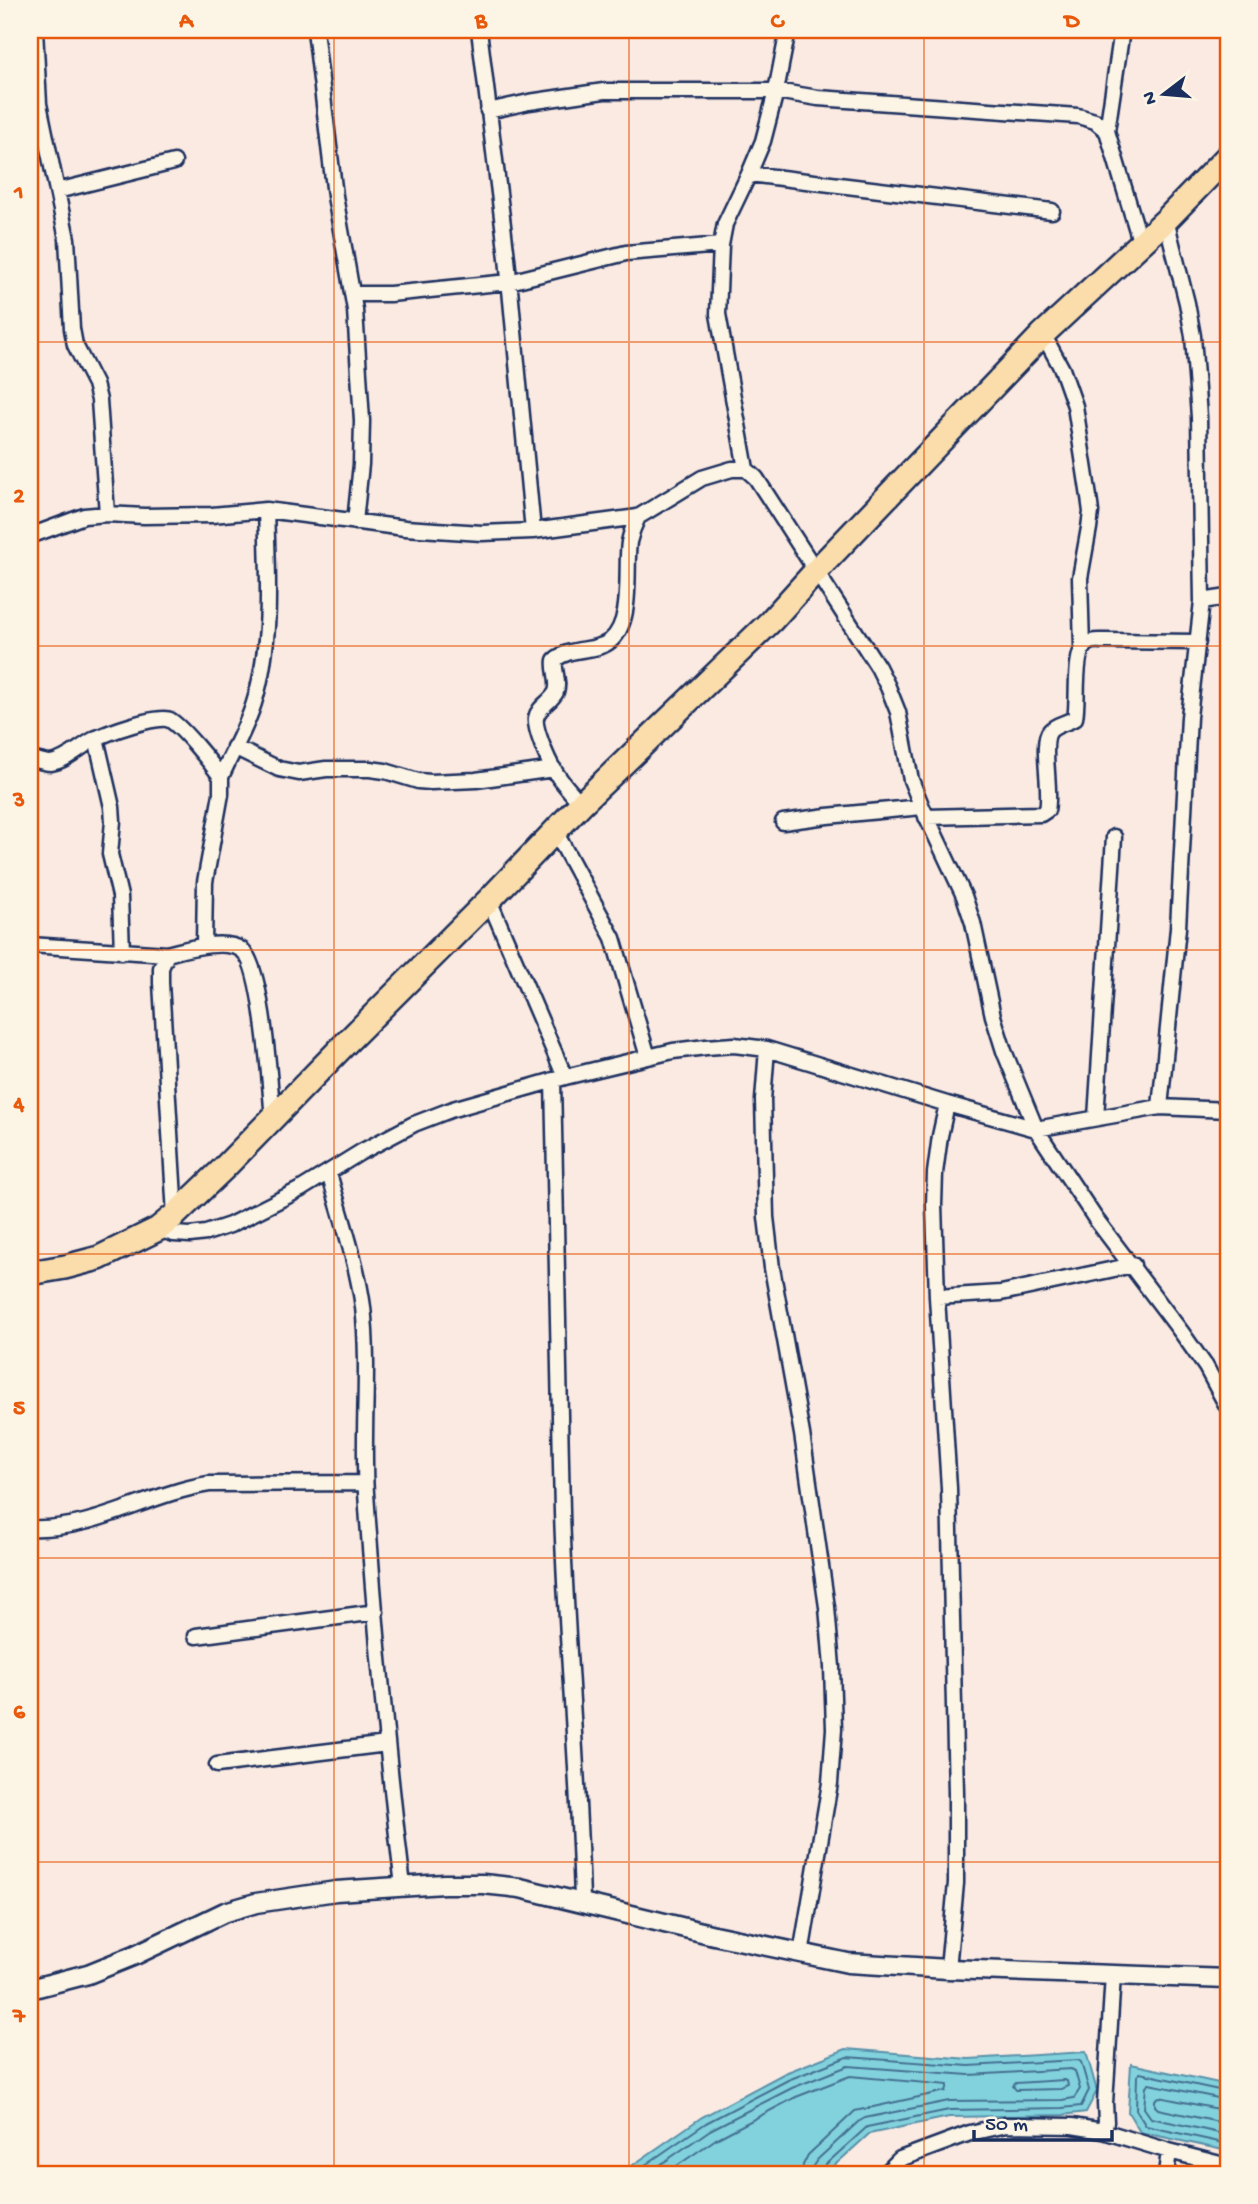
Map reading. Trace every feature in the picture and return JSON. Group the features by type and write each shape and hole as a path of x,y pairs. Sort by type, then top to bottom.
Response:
{"main road":[{"path":"30,1273 99,1258 166,1222 272,1119 581,804 771,621 1043,334 1166,220 1228,156"}],"street":[{"path":"36,30 38,104 67,239 75,345 99,400 107,514"},
{"path":"315,30 335,196 352,294 362,421 355,522"},
{"path":"479,30 509,282 533,531"},
{"path":"788,30 763,141 725,224 721,245 718,314 746,469 756,478 817,570 888,687 898,712 911,780 958,883 973,923 993,1016 1004,1051 1036,1129 1095,1217 1163,1304 1206,1367 1228,1408"},
{"path":"1122,30 1107,131 1141,244"},
{"path":"488,111 604,91 776,91 818,98 1078,116 1095,121 1107,131"},
{"path":"57,191 174,162"},
{"path":"749,174 1052,211"},
{"path":"1160,1107 1178,928 1189,717 1202,601 1199,417 1193,336 1166,220"},
{"path":"352,294 390,295 509,282 626,253 721,245"},
{"path":"783,822 827,816 924,812 1041,814 1046,810 1050,798 1045,741 1050,731 1075,718 1078,657 1082,647 1080,578 1089,528 1089,497 1072,397 1062,369 1043,334"},
{"path":"30,536 85,516 212,515 267,510 405,528 482,533 533,531 638,517 702,478 732,469 746,469"},
{"path":"204,945 205,882 221,777 247,723 261,678 267,605 267,510"},
{"path":"581,804 554,769 537,728 536,718 542,707 555,695 555,660 567,653 611,641 618,631 626,607 631,531 638,517"},
{"path":"1202,601 1228,597"},
{"path":"1082,647 1089,642 1104,641 1198,642"},
{"path":"30,758 49,763 59,761 96,738 162,718 170,720 221,777"},
{"path":"96,738 112,807 110,854 120,896 122,952"},
{"path":"234,747 279,769 299,773 326,769 370,769 431,782 476,780 554,769"},
{"path":"555,831 613,938 648,1056"},
{"path":"1096,1118 1114,837"},
{"path":"489,900 559,1078 563,1548 582,1902"},
{"path":"30,945 167,954 204,945 240,948 249,957 254,971 265,1042 272,1119"},
{"path":"167,954 162,961 160,983 166,1222 174,1234 206,1233 230,1225 414,1124 453,1109 559,1078 648,1056 706,1046 734,1045 767,1049 1036,1129 1160,1107 1228,1110"},
{"path":"767,1049 763,1100 766,1217 772,1268 802,1434 827,1606 832,1667 834,1729 830,1783 801,1954"},
{"path":"947,1104 935,1173 934,1205 949,1488 956,1793 956,1882 948,1969"},
{"path":"328,1173 363,1305 366,1341 365,1483 387,1744 403,1886"},
{"path":"937,1297 1001,1293 1133,1265"},
{"path":"30,1528 58,1528 87,1523 187,1488 209,1484 365,1483"},
{"path":"196,1636 376,1612"},
{"path":"217,1765 387,1744"},
{"path":"30,1989 88,1974 225,1912 256,1903 337,1891 483,1884 520,1888 714,1935 848,1963 1228,1979"},
{"path":"1103,2132 1113,1975"},
{"path":"885,2174 900,2159 970,2133 1006,2125 1072,2126 1228,2166"},
{"path":"1166,2174 1169,2151"}],"water":[{"path":"846,2049 969,2059 1086,2052 1097,2091 1086,2112 1063,2115 949,2117 869,2134 825,2174 620,2174 702,2117 785,2073"},
{"path":"1131,2064 1228,2085 1228,2151 1140,2132 1128,2112"}]}
